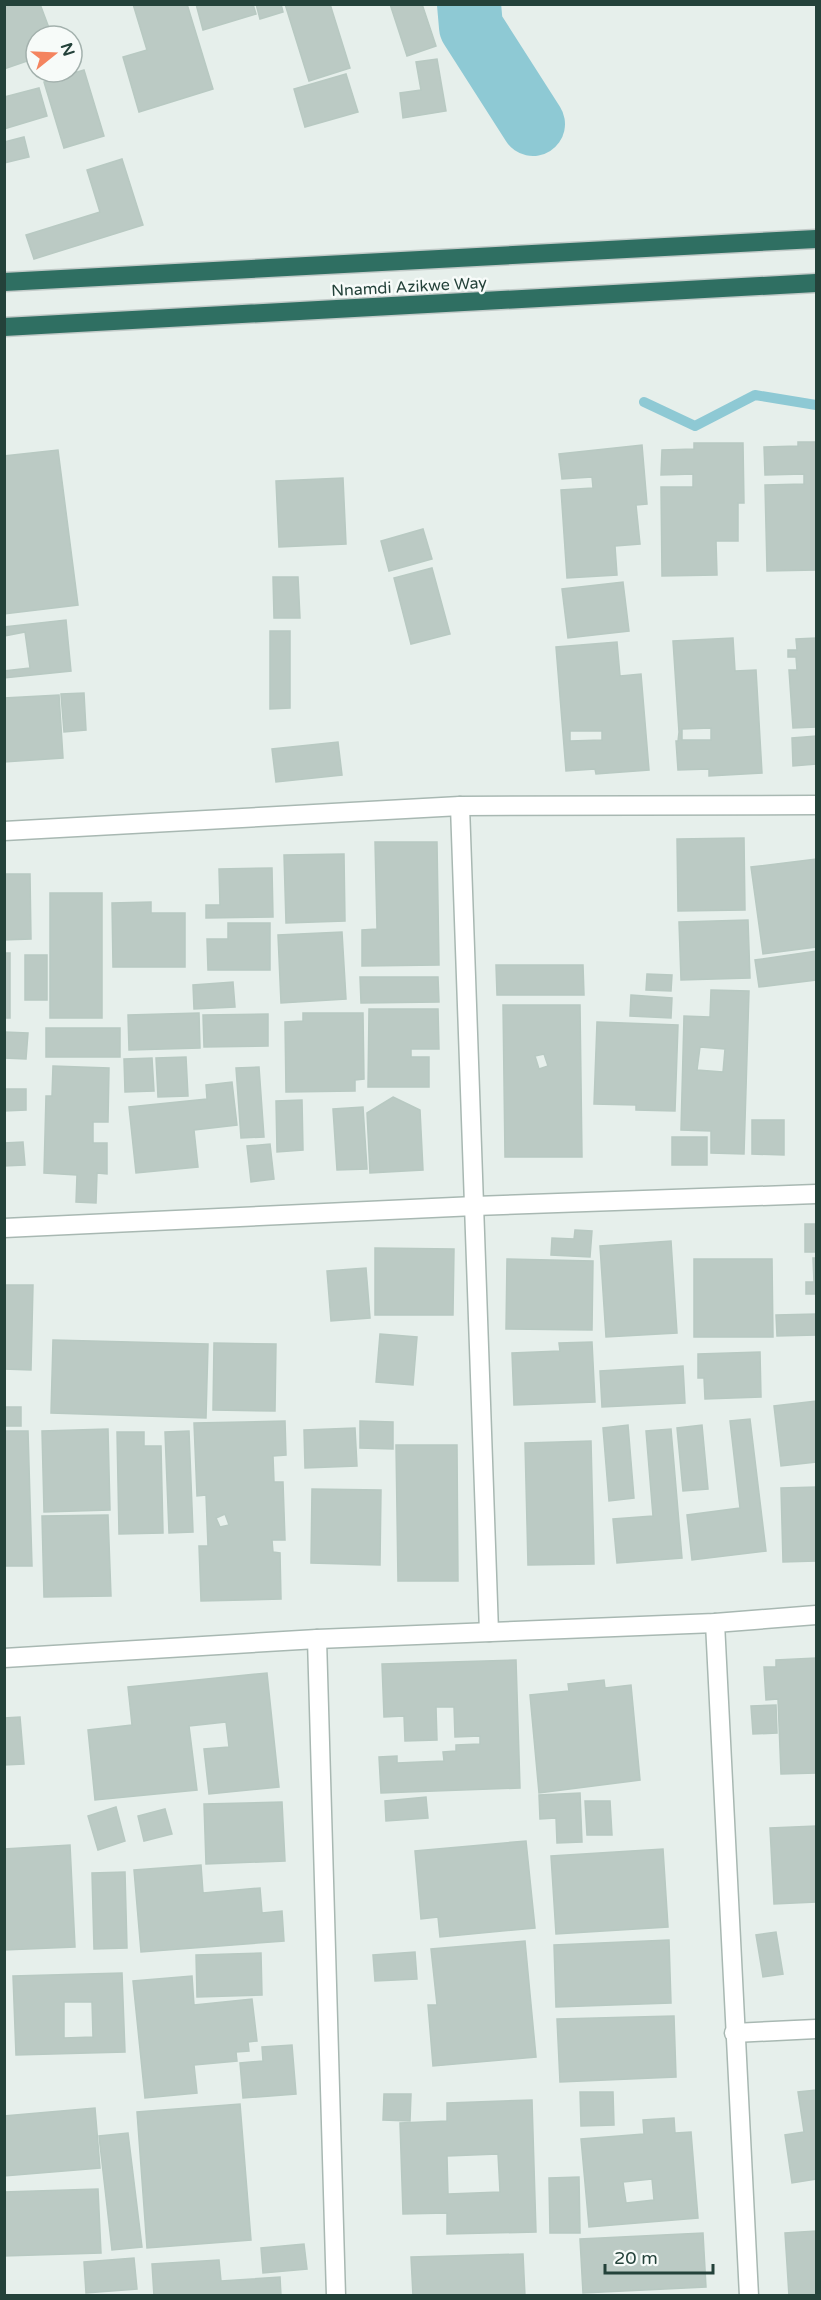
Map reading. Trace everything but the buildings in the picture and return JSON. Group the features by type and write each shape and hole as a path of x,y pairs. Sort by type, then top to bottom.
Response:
{"highway":[{"name":"Nnamdi Azikwe Way","path":"4,282 816,239"},
{"name":"Nnamdi Azikwe Way","path":"4,327 816,283"}],"street":[{"path":"4,831 460,806 816,805"},
{"path":"460,806 489,1632"},
{"path":"4,1228 475,1206 816,1194"},
{"path":"4,1658 317,1639 715,1623 816,1615"},
{"path":"715,1623 749,2295"},
{"path":"317,1639 336,2295"},
{"path":"734,2032 816,2029"}],"waterway":[{"path":"469,4 471,27 533,124"},
{"path":"644,402 695,426 755,395 816,405"}]}
